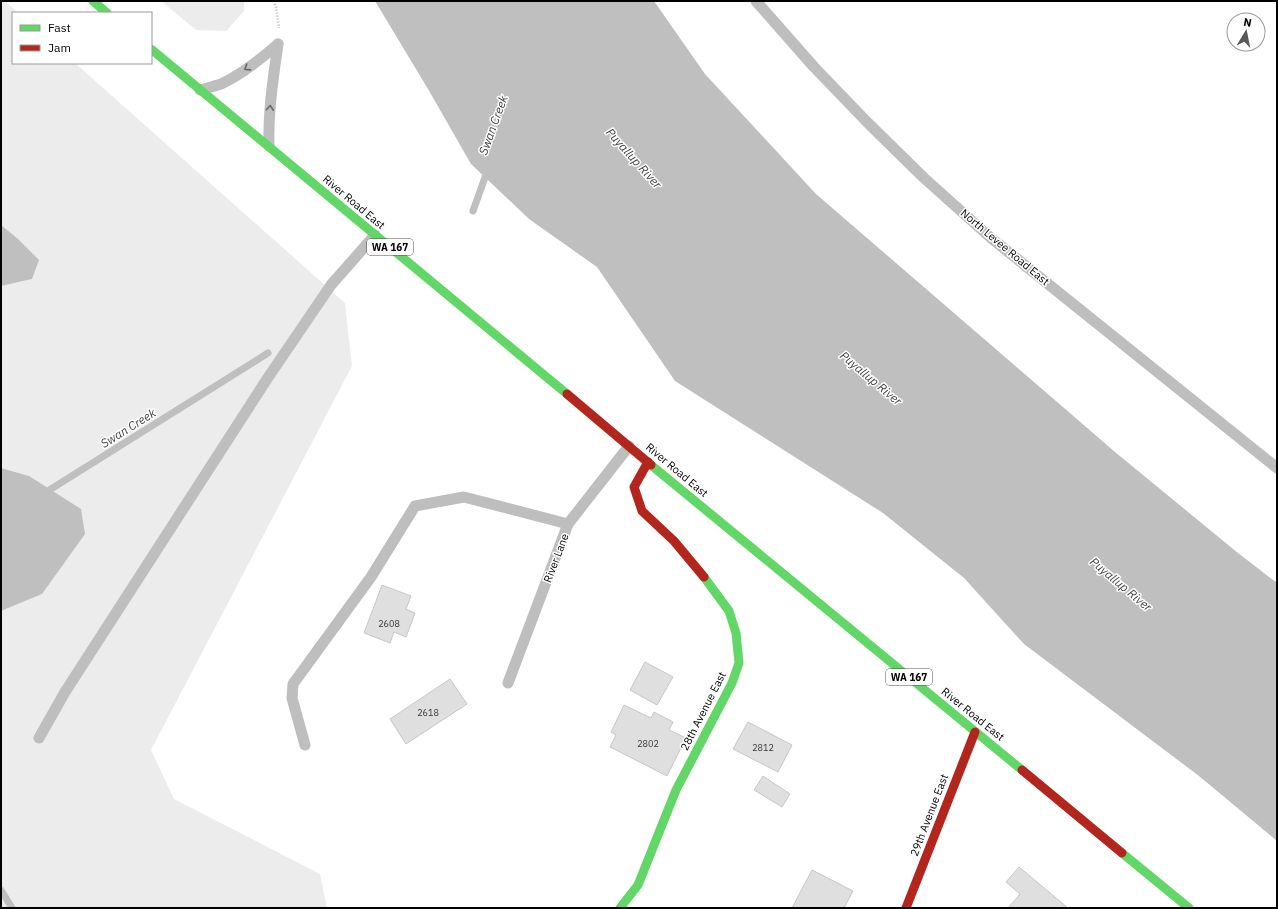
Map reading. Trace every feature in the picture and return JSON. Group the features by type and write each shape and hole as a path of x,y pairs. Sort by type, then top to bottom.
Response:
{"main road":[{"path":"93,1 106,12"},
{"name":"River Road East","path":"152,50 628,446 1189,908"},
{"name":"28th Avenue East","path":"620,908 638,885 676,790 732,683 739,663 736,633 728,611 700,571 674,542 642,511 634,487 648,462"},
{"name":"29th Avenue East","path":"906,908 975,732"}],"lane":[{"name":"North Levee Road East","path":"756,1 814,67 868,123 923,177 968,218 1277,468"},
{"path":"200,90 221,84 238,74 260,60 278,44"},
{"path":"269,147 270,97 278,44"},
{"path":"40,738 65,692 267,379 332,285 375,235"},
{"name":"River Lane","path":"508,683 568,524 628,446"},
{"path":"306,745 292,698 292,684 372,577 415,506 464,497 568,524"}],"path":[{"path":"274,1 280,23 278,44"}],"shaded area":[{"path":"1,1 5,1 17,12 12,12 12,64 76,64 345,303 352,366 151,750 174,799 320,874 327,908 1,908 1,611 42,594 29,476 1,468 1,286 32,279 17,238 1,225"},
{"path":"161,1 244,1 244,11 226,31 196,30"}],"water":[{"name":"Puyallup River","path":"375,1 654,1 705,74 816,194 1115,452 1277,583 1277,841 1199,776 1024,644 964,578 883,513 675,381 597,267 529,219 471,164"},
{"path":"1,225 17,238 39,260 32,279 1,286"},
{"path":"1,468 29,476 81,509 85,534 42,594 1,611"}],"building":[{"path":"382,585 411,596 406,609 415,613 406,637 394,632 390,643 364,633"},
{"path":"645,662 673,677 657,705 630,690"},
{"path":"450,679 467,704 406,744 390,719"},
{"path":"624,705 651,718 654,712 673,722 669,730 686,738 667,776 610,747 616,735 611,732"},
{"path":"748,722 792,745 778,772 733,749"},
{"path":"763,776 790,794 782,807 754,790"},
{"path":"1019,867 1068,908 1010,908 1009,907 1020,894 1006,882"},
{"path":"812,870 853,891 844,908 792,908"}],"waterway":[{"name":"Swan Creek","path":"473,211 488,169"},
{"name":"Swan Creek","path":"43,494 268,353"},
{"path":"1,890 12,908"}],"traffic: fast":[{"path":"93,1 106,12"},
{"path":"152,50 567,394"},
{"path":"651,465 1022,770"},
{"path":"620,908 638,885 676,790 732,683 739,663 736,633 729,611 704,577"},
{"path":"1122,853 1189,908"}],"traffic: jam":[{"path":"567,394 651,465"},
{"path":"648,462 634,487 642,511 674,541 704,577"},
{"path":"906,908 975,732"},
{"path":"1022,770 1122,853"}]}
